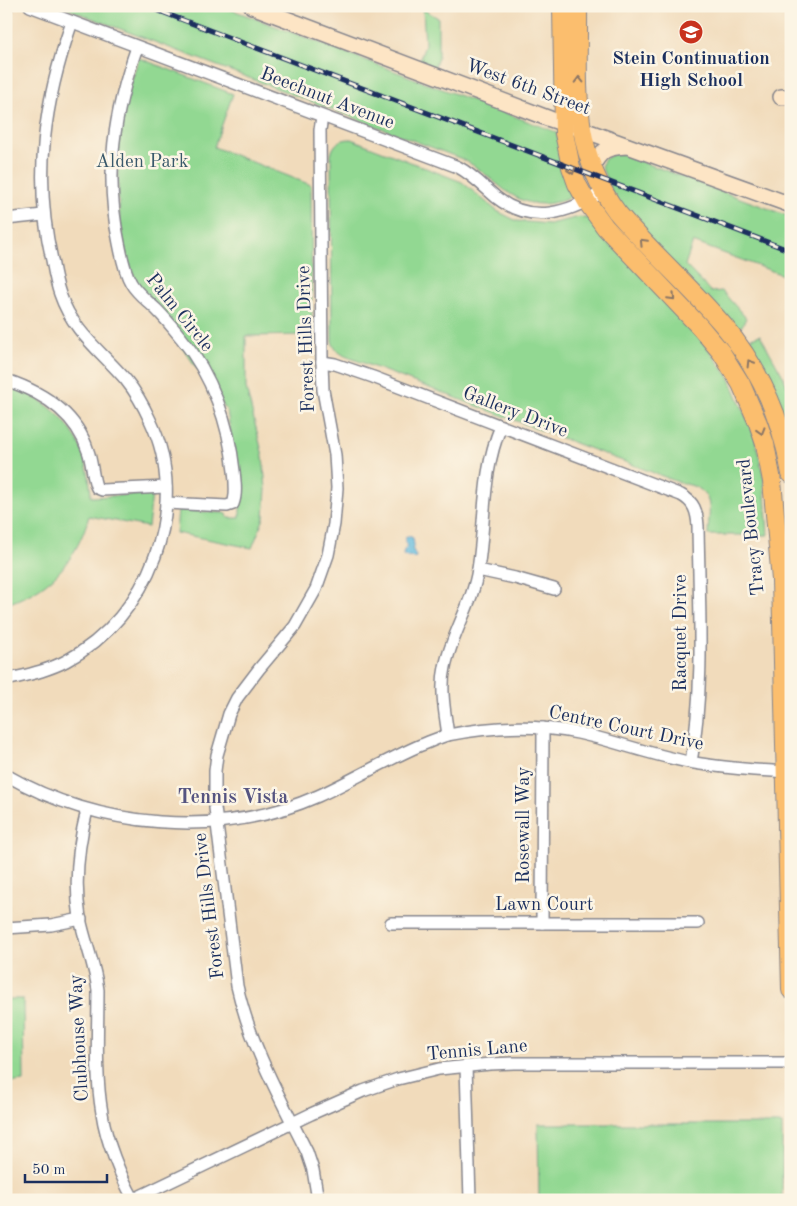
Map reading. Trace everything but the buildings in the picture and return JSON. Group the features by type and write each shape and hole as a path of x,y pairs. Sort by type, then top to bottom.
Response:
{"main road":[{"name":"Tracy Boulevard","path":"562,6 563,123 565,141 571,167 587,202 605,227 700,327 721,352 741,384 765,444 772,480 779,547 789,772 791,990"},
{"path":"578,6 579,109 581,129 591,168 602,192 631,229 724,327 745,355 772,403 783,437 791,474"}],"street":[{"name":"Beechnut Avenue","path":"30,6 458,167 476,178 500,200 518,210 539,214 550,213 575,207 602,192"},
{"name":"West 6th Street","path":"252,6 563,123 791,205"},
{"path":"570,6 579,28"},
{"path":"6,680 41,671 65,662 90,646 116,623 132,603 149,575 163,530 166,503 164,464 158,438 128,382 87,341 68,313 60,293 43,215 42,168 47,113 58,66 72,22"},
{"name":"Palm Circle","path":"138,47 120,102 113,141 111,186 118,238 131,284 137,292 158,310 184,341 206,376 222,414 232,457 235,481 235,499 233,504 227,506 166,503"},
{"name":"Forest Hills Drive","path":"318,1200 313,1170 307,1152 252,1037 242,1008 214,789 221,736 229,714 247,683 280,645 308,605 323,569 331,540 337,506 337,470 323,390 320,130 322,117"},
{"path":"591,168 599,154 607,149 630,146"},
{"path":"6,219 43,215"},
{"name":"Gallery Drive","path":"322,362 335,364 373,377 681,495 692,503"},
{"path":"6,380 43,395 68,418 88,448 97,488 102,490 166,487"},
{"path":"448,735 443,690 444,668 472,592 478,570 488,467 493,445 501,426"},
{"name":"Racquet Drive","path":"691,762 700,690 698,526 697,513 692,503"},
{"path":"478,570 554,589"},
{"name":"Centre Court Drive","path":"6,775 27,787 87,810 138,820 168,822 218,821 266,813 293,806 318,796 404,752 448,735 490,728 523,726 580,733 660,756 691,762 752,770 789,772"},
{"name":"Rosewall Way","path":"542,922 543,728"},
{"name":"Clubhouse Way","path":"87,810 78,854 77,884 80,919 96,975 98,990 98,1080 107,1135 133,1200"},
{"path":"6,928 80,919"},
{"name":"Lawn Court","path":"390,924 542,922 698,923"},
{"name":"Tennis Lane","path":"133,1200 338,1101 398,1079 439,1069 514,1063 791,1064"},
{"path":"466,1066 470,1200"}],"green space":[{"path":"60,6 222,6 556,132 572,192 567,199 542,204 517,198 462,159"},
{"path":"423,9 438,18 438,58 434,68 419,62 425,45"},
{"name":"Alden Park","path":"139,58 233,94 214,147 311,185 312,335 246,336 246,388 263,456 266,489 264,518 252,548 176,533 178,510 224,513 227,514 228,518 240,518 240,491 227,411 137,283 127,257 119,202 118,150 126,102"},
{"path":"351,139 462,182 497,211 517,221 549,224 580,217 589,219 700,337 730,379 755,438 764,479 768,535 708,535 708,500 705,494 693,486 678,482 340,353 332,341 331,155 333,148 338,143"},
{"path":"615,153 791,217 791,278 693,242 685,265 711,292 722,291 746,318 742,326 735,330 628,215 613,195 601,166 605,159"},
{"path":"760,335 783,376 791,396 791,437 745,343 751,338"},
{"path":"6,385 28,394 43,403 56,412 66,424 82,450 91,497 152,494 148,527 89,516 80,541 59,572 40,588 6,604"},
{"path":"6,999 23,999 24,1081 6,1083"},
{"path":"538,1124 782,1124 782,1200 539,1200"}],"water":[{"path":"409,536 413,538 414,545 412,548 416,556 415,558 403,555 407,547 405,538"}],"railway":[{"path":"146,6 791,251"}],"place":[{"name":"Stein Continuation High School","path":"691,32"}],"district":[{"name":"Tennis Vista","path":"233,798"}]}
